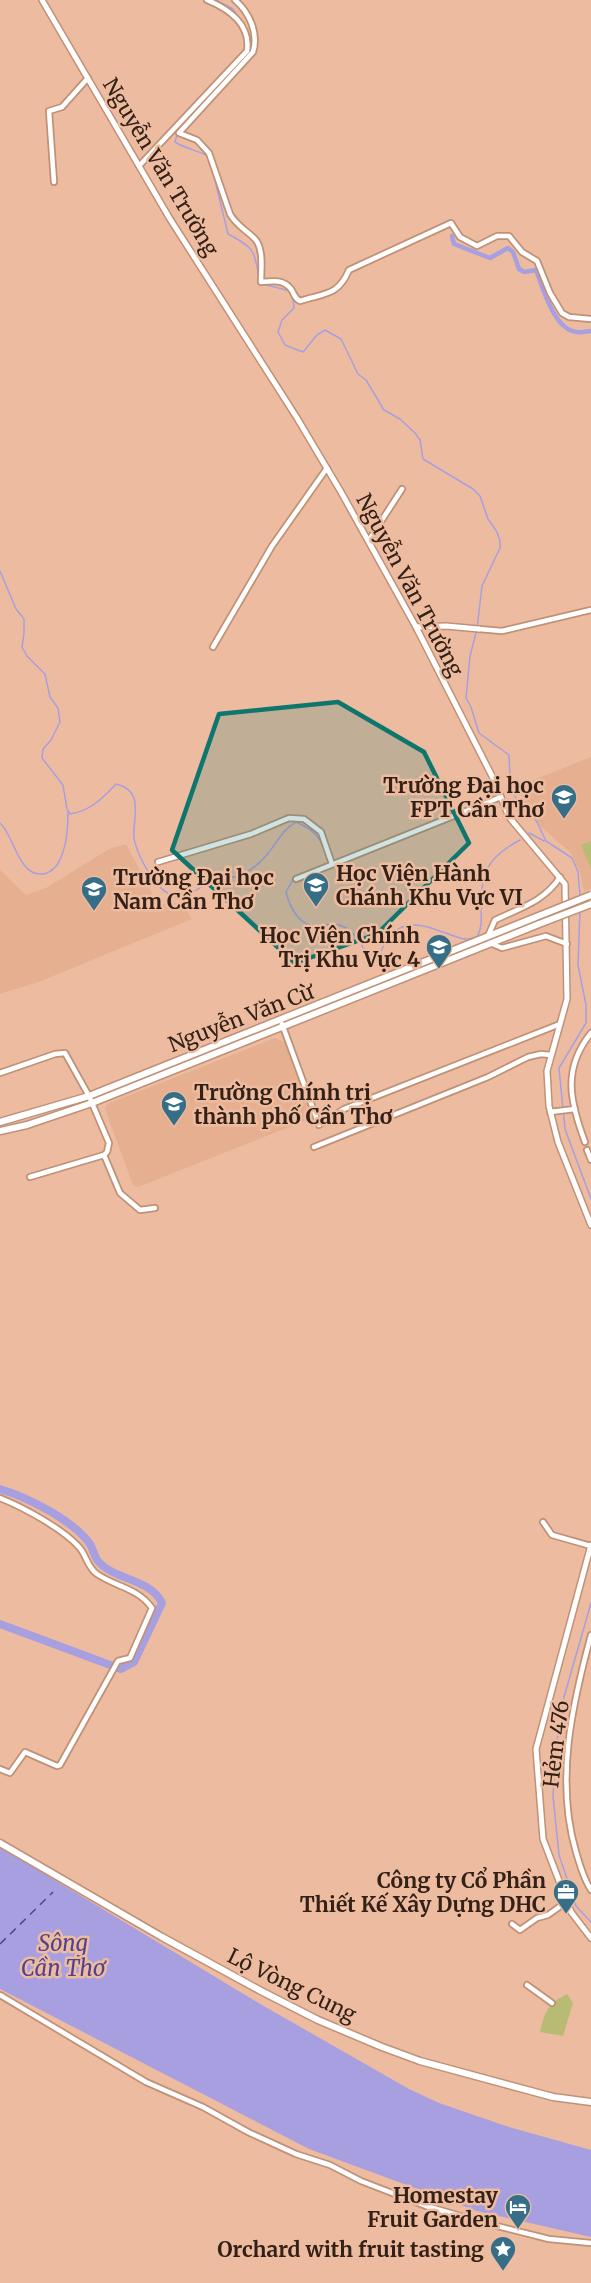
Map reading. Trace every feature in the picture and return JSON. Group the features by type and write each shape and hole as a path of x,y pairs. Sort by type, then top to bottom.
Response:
{"main road":[{"name":"Nguyễn Văn Cừ","path":"0,1131 27,1125 92,1103 202,1060 282,1024 489,940 541,915 591,895"},
{"name":"Nguyễn Văn Cừ","path":"489,940 591,904"},
{"name":"Nguyễn Văn Cừ","path":"0,1122 89,1096 199,1052 282,1024"},
{"path":"199,1052 202,1060"},
{"name":"Lộ Vòng Cung","path":"0,1843 172,1942 261,1991 318,2019 420,2061 554,2097 591,2102"}],"street":[{"name":"Nguyễn Văn Trường","path":"42,0 170,219 327,468 369,540 493,778 509,817 565,884 567,999 547,1071 558,1142 591,1225"},
{"path":"139,166 247,51 245,32 233,14 207,0"},
{"path":"235,0 253,28 256,43 252,55 179,133 197,140 209,153 230,214 256,240 261,250 261,282 273,280 283,283 300,301 335,290 342,286 349,270 451,223 460,237 477,246 497,236 509,236 522,252 537,261 550,293 562,313 569,317 591,320"},
{"path":"245,32 253,28"},
{"path":"54,182 49,111 62,107 88,78"},
{"path":"213,647 272,546 327,468"},
{"path":"369,540 402,489"},
{"path":"416,627 446,626 502,631 591,610"},
{"path":"296,879 501,797"},
{"path":"158,862 251,834 289,818 304,819 321,832 332,864"},
{"path":"560,877 551,890 541,898 495,920 489,940 502,948 546,936 567,944"},
{"path":"282,1024 319,1125 344,1109 560,1024"},
{"path":"585,1142 573,1109 570,1075 591,1033"},
{"path":"0,1073 55,1054 65,1053 89,1096 109,1143 104,1155 30,1177"},
{"path":"314,1146 488,1077 528,1057 541,1054 551,1055"},
{"path":"554,1111 573,1109"},
{"path":"587,1150 591,1161"},
{"path":"104,1155 123,1197 140,1210 155,1208"},
{"path":"0,1498 44,1521 77,1545 94,1571 135,1592 151,1606 151,1613 130,1658 118,1661 60,1766 57,1767 25,1752 10,1773 0,1769"},
{"path":"543,1522 552,1535 591,1546 536,1749 543,1839 566,1902 591,1938"},
{"name":"Hẻm 476","path":"591,1635 567,1752 565,1789 573,1839 585,1881 591,1890"},
{"path":"512,1924 520,1930 566,1902"},
{"path":"526,1985 552,2003"},
{"path":"0,1995 146,2082 203,2107 248,2132 296,2154 330,2165 361,2181 426,2206 549,2239 591,2243"}],"highlighted area":[{"path":"338,702 424,752 469,843 377,934 295,963 172,850 219,714"}],"shaded area":[{"name":"Trường Đại học FPT Cần Thơ","path":"591,757 591,889 584,891 580,873 571,853 540,826 516,787"},
{"name":"Trường Đại học Nam Cần Thơ","path":"126,844 154,897 163,904 181,902 192,919 41,981 0,994 0,870 26,895 46,888 109,849"},
{"name":"Trường Chính trị thành phố Cần Thơ","path":"275,1038 286,1043 312,1118 138,1187 133,1185 105,1109 107,1104"}],"green space":[{"path":"591,841 591,869 581,845"},
{"path":"567,1994 573,2003 563,2036 540,2032 548,2009 555,2001"}],"water":[{"name":"Sông Cần Thơ","path":"0,1847 262,2005 409,2089 439,2103 509,2127 591,2150 591,2237 477,2211 309,2149 0,1989"}],"waterway":[{"path":"216,0 233,9 252,40"},
{"path":"199,108 230,74"},
{"path":"177,135 175,142 208,156"},
{"path":"213,172 228,234 251,250 259,276"},
{"path":"452,236 454,244 490,258 508,248 513,252 519,269 524,272 536,270 550,307 562,324 569,330 577,332 591,331"},
{"path":"263,284 290,291"},
{"path":"293,298 294,308 282,320 278,332 285,345 303,352 317,335 325,330 341,339 358,374 366,380 384,410 400,419 420,440 423,459 473,489 480,496 488,519 497,532 500,548 482,586 477,629 470,656 466,698 479,733 509,755 513,793 519,804 527,809 537,822 546,841 572,858 578,872 580,896"},
{"path":"0,571 16,609 24,619 22,647 27,656 45,674 50,697 58,708 60,722 51,740 43,749 42,758 63,785 67,809"},
{"path":"0,823 27,869 34,873 46,873 57,865 63,852 68,810 70,814 90,807 116,784 125,788 134,799 136,806 134,838 151,877 167,893 184,896 212,881 239,876 248,871 262,860 286,830 296,822 315,834 329,863 295,876 286,892 293,910 306,924 312,926 330,924 346,928 357,937 366,954 377,956 392,933 410,925 428,927 464,939 477,937 481,925 481,893 485,873 494,858 520,840"},
{"path":"529,833 544,841"},
{"path":"580,910 578,965 586,1005 586,1023 559,1068 565,1129 591,1199"},
{"path":"0,1489 36,1504 73,1526 90,1544 95,1557 105,1568 141,1584 157,1595 162,1603 134,1662 121,1669 0,1624"},
{"path":"591,1603 564,1697 556,1747 553,1796 559,1855 576,1906 591,1922"}],"ferry route":[{"path":"0,1944 53,1892"}],"place":[{"name":"Trường Đại học FPT Cần Thơ","path":"564,820"},
{"name":"Học Viện Hành Chánh Khu Vực VI","path":"316,908"},
{"name":"Trường Đại học Nam Cần Thơ","path":"94,912"},
{"name":"Học Viện Chính Trị Khu Vực 4","path":"439,970"},
{"name":"Trường Chính trị thành phố Cần Thơ","path":"174,1127"},
{"name":"Công ty Cổ Phần Thiết Kế Xây Dựng DHC","path":"566,1915"},
{"name":"Homestay Fruit Garden","path":"518,2230"},
{"name":"Orchard with fruit tasting","path":"503,2272"}]}
